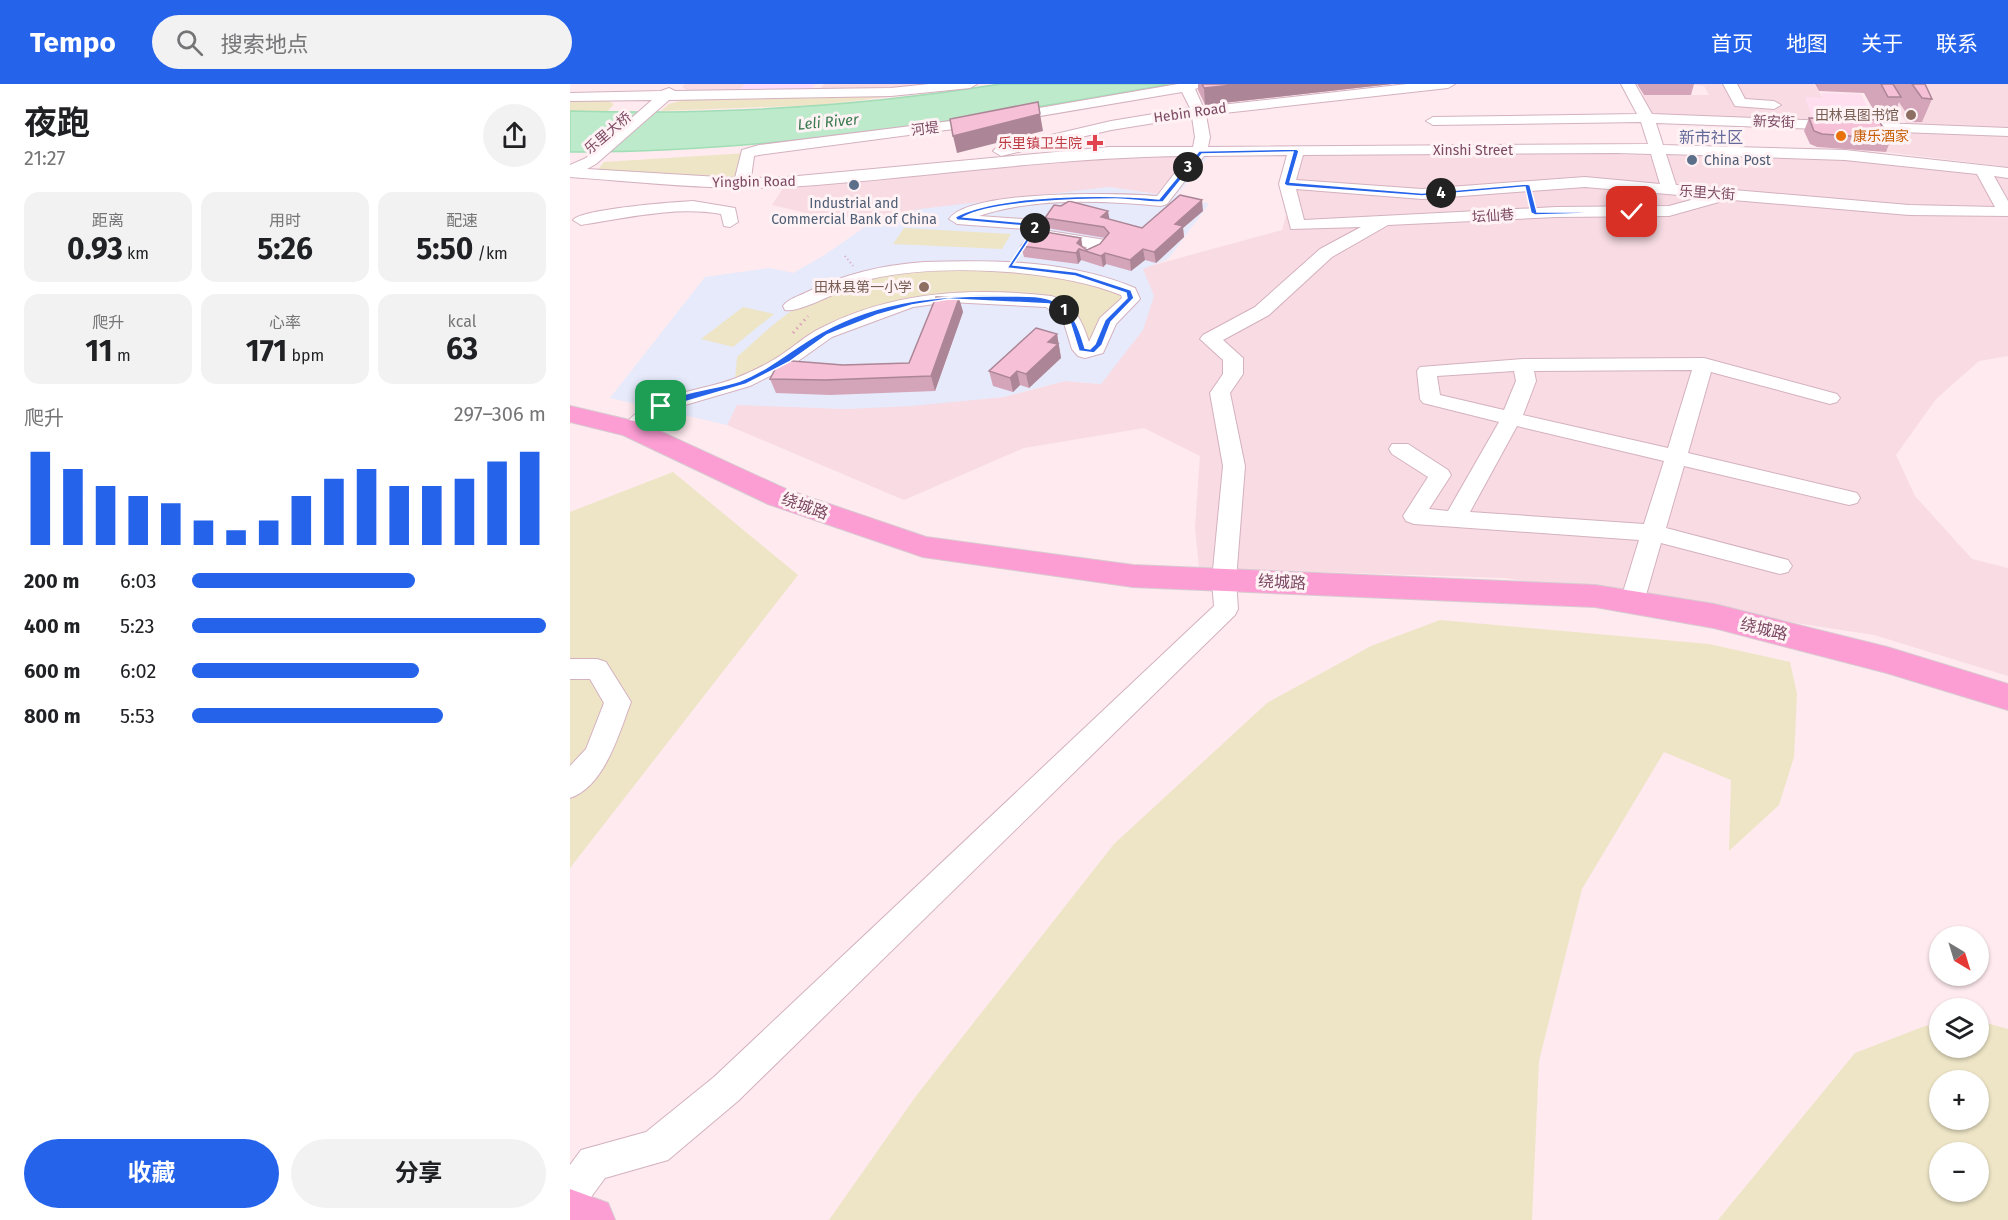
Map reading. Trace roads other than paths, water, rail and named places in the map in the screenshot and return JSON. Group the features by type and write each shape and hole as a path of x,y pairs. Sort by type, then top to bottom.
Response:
{"highway":[{"name":"绕城路","path":"570,414 632,429 778,497 923,547 1133,576 1594,596 1726,619 1887,660 2008,697"},
{"path":"570,1213 591,1220"}],"street":[{"name":"乐里大桥","path":"574,168 654,98 678,84"},
{"path":"570,97 654,98 815,89 891,92 970,84"},
{"name":"河堤","path":"742,183 747,153 759,150 999,119 1203,84"},
{"name":"Hebin Road","path":"984,160 1068,132 1199,110 1448,84"},
{"path":"1628,84 1647,118 1659,149 1670,190"},
{"path":"1730,84 1740,103 1777,105"},
{"path":"1012,262 1038,225 957,219 966,213 1034,202 1118,197 1161,201 1201,152 1204,135 1199,110 1187,86"},
{"path":"1410,88 1433,121 1527,185 1535,213"},
{"path":"1769,91 1777,105 1792,122 1811,154"},
{"path":"1894,110 1906,127"},
{"name":"新安街","path":"1433,121 1647,118 2008,132"},
{"name":"Xinshi Street","path":"937,168 984,160 1109,152 1659,149 1845,155 2008,173"},
{"path":"1287,184 1296,151"},
{"path":"574,168 587,182 650,193 646,210"},
{"name":"Yingbin Road","path":"574,168 624,178 742,183 856,177 937,168"},
{"name":"乐里大街","path":"1287,184 1422,194 1585,182 1909,210 2006,212 1983,170"},
{"name":"坛仙巷","path":"1287,184 1297,225 1535,213 1670,210 1728,194"},
{"path":"581,220 646,210 708,205 729,211 730,222"},
{"path":"570,1195 594,1163 655,1147 726,1089 1226,609 1224,580 1234,466 1220,393 1233,374 1233,358 1210,339 1262,311 1326,253 1384,221"},
{"path":"1031,233 1099,244 1090,254"},
{"path":"632,429 661,406 743,382 787,360 825,333 874,313 911,303 949,297 1026,298 1051,302 1072,318 1085,352 1096,349 1107,322 1131,298 1129,292 1096,279 974,254"},
{"path":"792,306 850,280 890,271 918,267 1012,262"},
{"path":"1632,602 1704,364"},
{"path":"1830,398 1704,364 1523,365 1427,371 1430,399 1849,498"},
{"path":"1455,519 1511,418 1526,381 1523,365"},
{"path":"1400,449 1440,475 1414,516 1653,533 1780,567"},
{"path":"570,669 597,669 618,702 597,755 570,786"}],"water":[{"name":"Leli River","path":"1000,84 1172,84 1023,110 872,132 722,147 570,152 570,111 678,112 786,108 947,92"}],"place":[{"name":"田林县图书馆","path":"1911,115"},
{"name":"康乐酒家","path":"1841,136"},
{"name":"乐里镇卫生院","path":"1095,143"},
{"name":"China Post","path":"1692,160"},
{"name":"Industrial and Commercial Bank of China","path":"854,185"},
{"name":"田林县第一小学","path":"924,287"}],"district":[{"name":"新市社区","path":"1711,137"}]}
